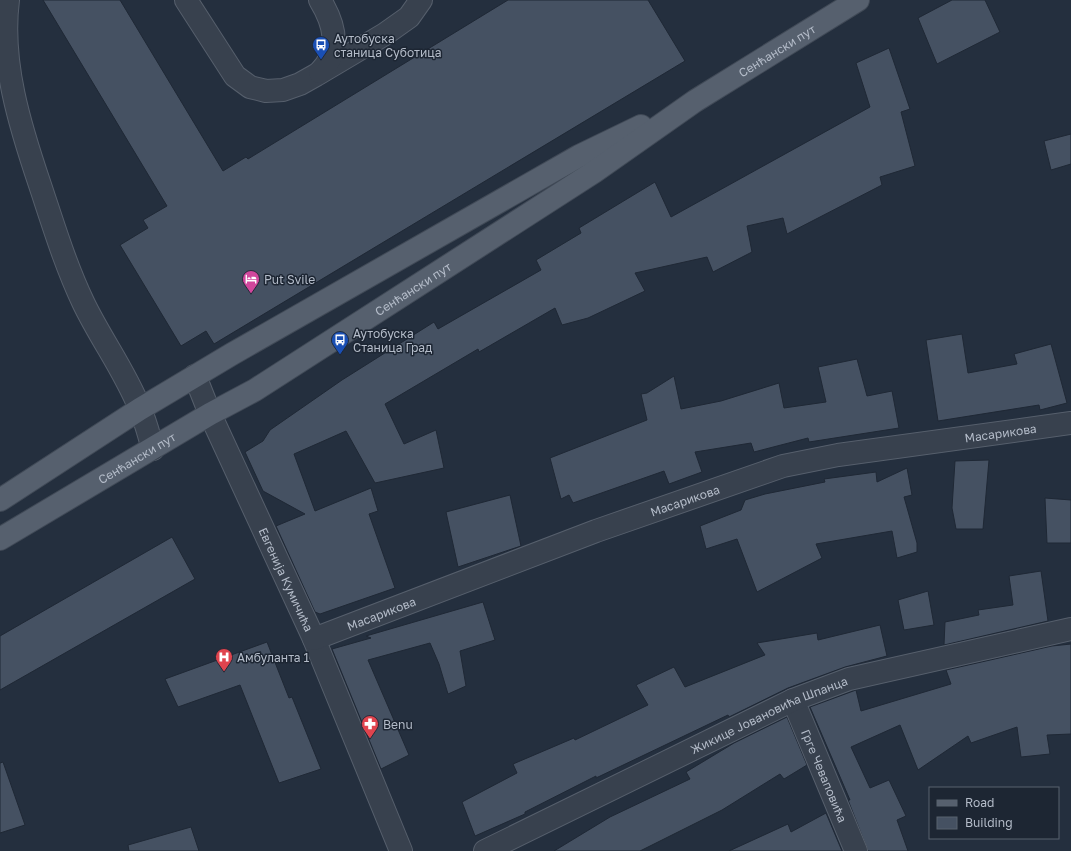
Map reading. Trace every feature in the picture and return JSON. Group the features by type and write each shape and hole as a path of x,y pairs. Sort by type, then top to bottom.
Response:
{"main road":[{"name":"Сенћански пут","path":"0,539 210,414 255,390 588,176 695,101 858,0"},
{"name":"Сенћански пут","path":"0,500 140,409 195,376 579,156 695,101"}],"street":[{"path":"8,0 1,33 2,54 8,88 16,114 66,262 83,302 140,409 153,449"},
{"path":"186,0 224,62 235,76 250,87 266,91 283,90 300,84 316,75 385,34 409,17 421,0"},
{"path":"316,75 325,66 335,43 333,29 328,14 320,0"},
{"name":"Евгенија Кумичића","path":"195,376 210,414 314,640 401,851"},
{"name":"Масарикова","path":"314,640 596,531 784,466 838,455 1071,423"},
{"name":"Жикице Јовановића Шпанца","path":"485,851 793,700 849,679 1071,629"},
{"name":"Грге Чеваповића","path":"793,700 856,851"}],"building":[{"path":"43,0 120,0 223,171 246,157 248,159 508,0 648,0 685,61 214,344 206,331 181,346 120,245 148,228 143,220 167,206"},
{"path":"952,0 985,0 1000,32 937,64 918,18"},
{"path":"889,48 910,109 901,112 915,166 880,177 882,185 787,234 783,218 747,226 752,252 713,272 707,257 635,273 645,291 588,318 562,325 555,308 479,352 478,349 385,404 404,444 436,430 444,468 375,483 346,431 294,454 315,511 371,488 378,511 369,514 395,588 320,614 315,612 276,526 305,514 263,491 245,452 263,441 270,430 342,380 434,322 438,329 541,270 536,260 581,233 579,228 655,182 671,217 870,107 856,63"},
{"path":"1071,134 1071,164 1051,170 1044,141"},
{"path":"962,334 968,373 1017,364 1014,354 1051,344 1067,403 1040,410 1039,405 938,421 926,340"},
{"path":"857,359 867,396 892,391 899,428 809,442 808,438 754,452 751,443 695,452 702,472 669,484 664,471 573,503 569,495 561,499 550,458 647,420 641,394 647,393 674,376 681,409 721,401 779,383 784,408 826,402 818,367"},
{"path":"989,460 983,529 956,529 952,508 955,461"},
{"path":"907,468 912,495 904,497 917,543 917,552 897,558 892,531 816,544 822,558 757,592 737,539 706,549 700,526 741,510 745,500 765,494 825,482 824,479 876,472 877,482"},
{"path":"510,495 521,546 458,567 446,512"},
{"path":"1045,498 1071,500 1071,543 1047,543"},
{"path":"172,537 195,579 0,690 0,636"},
{"path":"1041,571 1048,621 944,645 945,622 979,615 978,610 1013,605 1009,576"},
{"path":"928,591 934,625 904,630 898,600"},
{"path":"483,602 495,640 460,651 466,686 448,694 439,664 430,643 368,660 409,755 381,769 332,649 371,638 366,636"},
{"path":"880,625 887,656 845,667 788,688 729,717 728,715 596,778 596,776 525,812 525,814 475,836 462,802 517,773 513,764 574,738 575,740 648,705 636,685 674,667 685,687 765,655 757,643 817,633 818,640"},
{"path":"267,642 289,698 292,697 321,769 279,783 240,685 178,707 165,679"},
{"path":"1071,644 1071,734 1047,735 1050,754 1021,757 1017,727 971,743 968,736 918,770 900,725 851,747 870,788 889,780 906,816 897,820 908,851 868,851 848,800 850,800 810,707 856,690 861,711 951,684 946,670 1052,646"},
{"path":"787,717 807,765 784,779 780,774 722,810 640,851 554,851 610,817 690,779 686,772 734,743"},
{"path":"3,762 25,825 0,833 0,763"},
{"path":"826,813 842,851 729,851 788,824 791,832"},
{"path":"191,827 199,851 129,851 128,845"}],"place":[{"name":"Аутобуска станица Суботица","path":"321,60"},
{"name":"Put Svile","path":"251,294"},
{"name":"Аутобуска Станица Град","path":"340,355"},
{"name":"Амбуланта 1","path":"224,672"},
{"name":"Benu","path":"370,739"}]}
